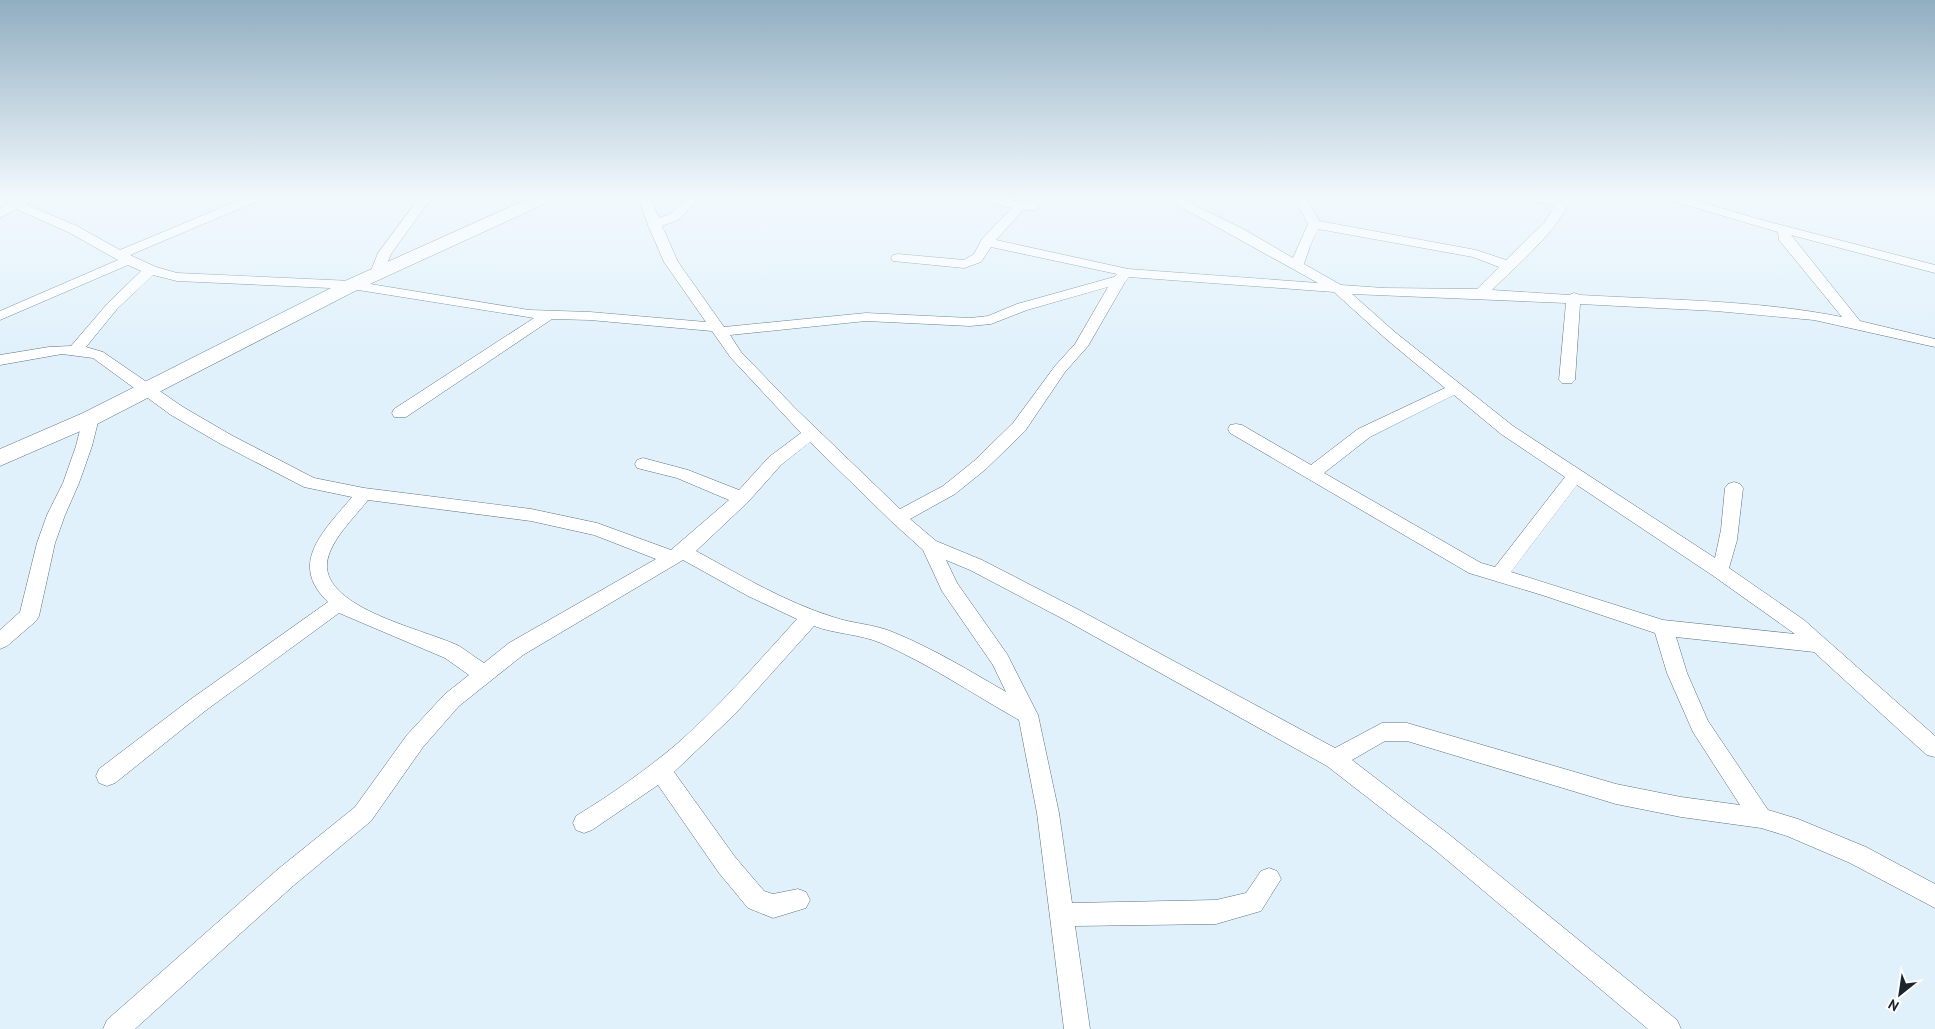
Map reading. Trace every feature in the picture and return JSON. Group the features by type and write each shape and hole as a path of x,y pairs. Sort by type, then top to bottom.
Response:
{"street":[{"path":"102,245 149,271 177,277 352,285 529,314 590,316 718,330 866,317 970,322 991,320 1048,299 1122,277 1384,292 1482,293 1574,297 1771,312 1814,316 1935,344"},
{"path":"0,316 150,245"},
{"path":"377,273 384,253 391,245"},
{"path":"0,458 91,418 146,388 352,285 438,245"},
{"path":"663,245 671,262 736,355 811,433 898,518 930,546 976,566 1074,616 1335,759 1443,842 1668,1029"},
{"path":"898,258 964,264 975,263 986,245"},
{"path":"1001,245 1114,269 1122,277"},
{"path":"1260,245 1340,290 1391,336 1507,430 1719,570 1797,625 1935,748"},
{"path":"1297,265 1303,245"},
{"path":"1428,245 1476,254 1508,266"},
{"path":"1482,293 1529,245"},
{"path":"1791,245 1855,324"},
{"path":"1843,245 1935,269"},
{"path":"78,350 79,344 113,305 149,271"},
{"path":"898,518 949,490 980,465 1019,427 1060,369 1081,346 1122,277"},
{"path":"1567,380 1574,297"},
{"path":"400,413 549,315"},
{"path":"0,360 78,350 98,355 177,411 225,439 310,483 325,488 546,518 597,529 678,555 810,617 831,625 886,638 967,680 1028,715"},
{"path":"1312,474 1364,433 1455,389"},
{"path":"0,641 28,616 46,543 56,515 71,483 84,446 91,418"},
{"path":"1236,429 1475,568 1546,589 1663,628 1820,645"},
{"path":"116,1029 285,878 363,814 432,720 452,700 516,649 678,555 742,498 775,461 811,433"},
{"path":"643,464 682,474 742,498"},
{"path":"1499,575 1565,487 1577,475"},
{"path":"1719,570 1730,540 1734,488"},
{"path":"364,494 326,541 318,563 319,576 328,591 348,610 452,652 484,674"},
{"path":"930,546 949,586 1000,660 1028,715 1048,814 1077,1029"},
{"path":"107,776 198,706 340,604"},
{"path":"584,823 621,800 660,771 700,736 810,617"},
{"path":"1663,628 1678,673 1700,726 1761,818"},
{"path":"1335,759 1382,732 1407,732 1616,794 1681,808 1761,818 1790,826 1825,840 1935,897"},
{"path":"660,771 727,865 756,900 773,906 798,900"},
{"path":"1061,915 1216,912 1253,903 1269,879"}]}
